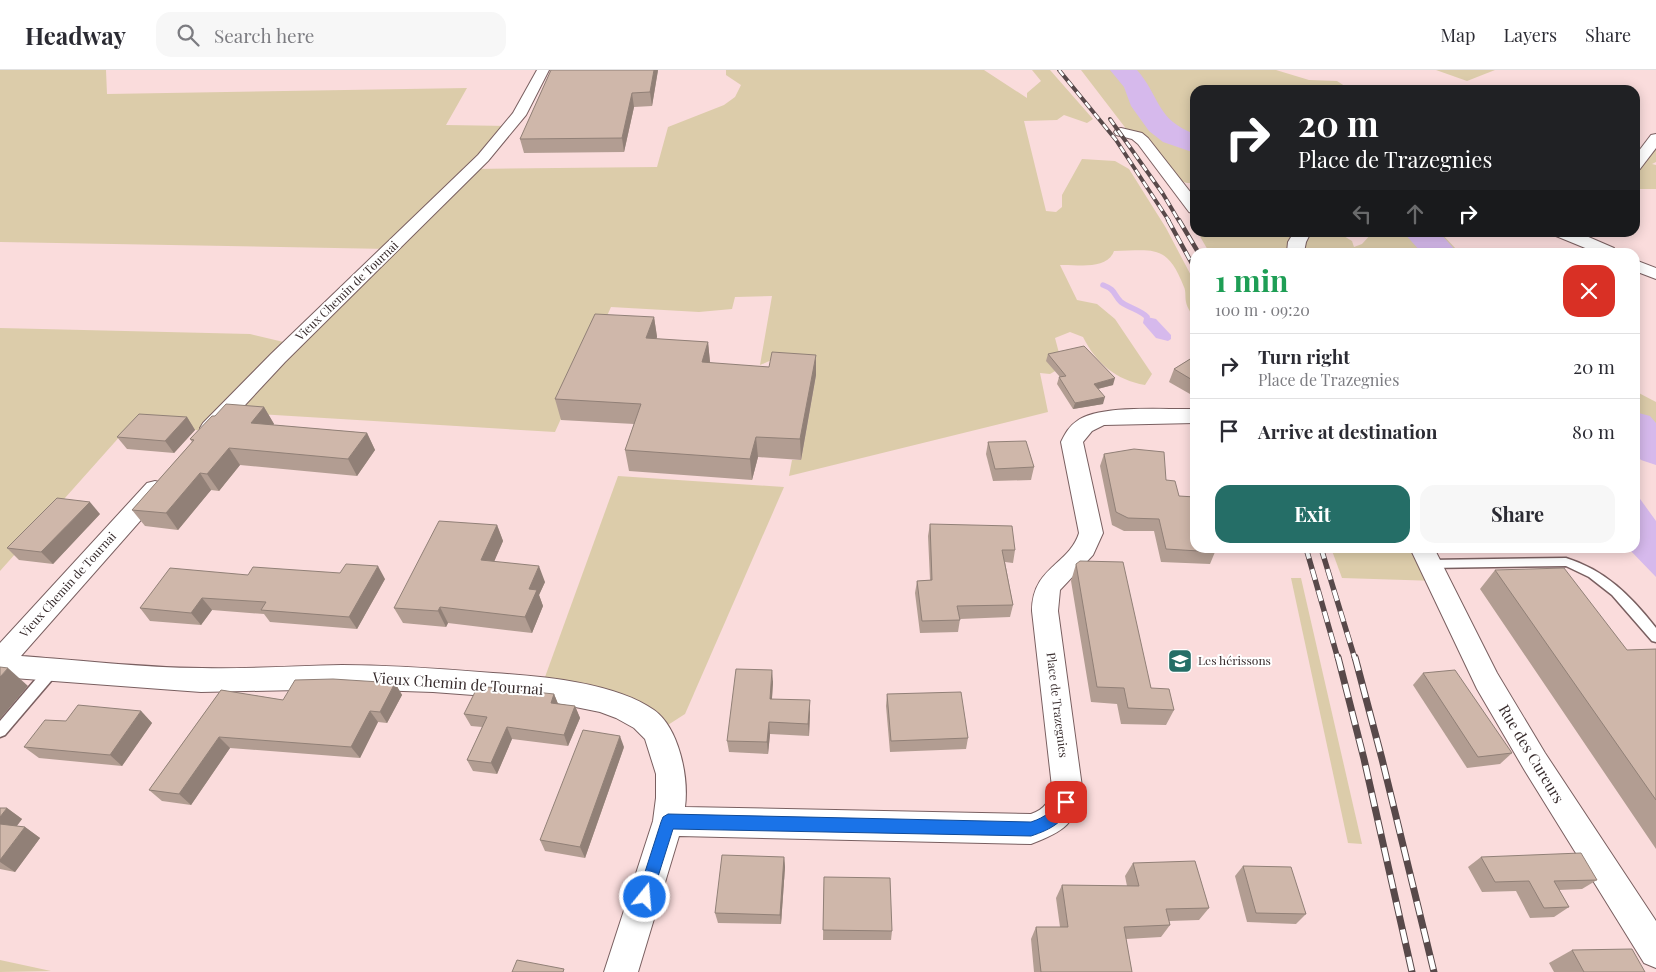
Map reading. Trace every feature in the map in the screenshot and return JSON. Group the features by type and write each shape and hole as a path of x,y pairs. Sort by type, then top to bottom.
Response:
{"street":[{"name":"Vieux Chemin de Tournai","path":"195,445 278,358 482,158 518,115 543,70"},
{"path":"1121,132 1137,136 1143,141 1190,202"},
{"path":"1640,159 1656,138"},
{"path":"1574,237 1599,248"},
{"path":"1640,266 1656,274"},
{"name":"Place de Trazegnies","path":"668,822 1031,829 1046,824 1060,814 1066,802 1067,787 1045,611 1046,593 1056,576 1089,544 1091,533 1072,442 1075,433 1082,426 1103,418 1190,416"},
{"name":"Vieux Chemin de Tournai","path":"0,660 169,474"},
{"name":"Rue des Cureurs","path":"1426,556 1487,681 1534,762 1656,951"},
{"name":"Vieux Chemin de Tournai","path":"0,666 201,680 344,677 433,680 541,688 600,700 626,709 644,719 657,732 671,774 671,798 668,822 622,972"}],"lane":[{"path":"1426,556 1566,562 1580,566 1598,576 1632,606 1656,637"},
{"path":"0,731 52,670"}],"shaded area":[{"path":"0,70 106,70 107,94 467,88 446,125 509,126 472,169 657,167 668,127 724,105 735,97 741,85 726,75 726,70 984,70 1027,98 1027,93 1041,81 1032,70 1050,70 1093,119 1087,123 1064,115 1057,120 1024,121 1046,211 1056,212 1062,207 1062,195 1082,159 1115,161 1129,169 1166,228 1190,274 1190,312 1185,289 1178,273 1172,263 1158,252 1140,250 1114,251 1110,257 1098,264 1060,265 1077,300 1097,304 1115,319 1152,374 1145,385 1125,379 1108,369 1094,355 1083,337 1070,332 1055,338 1059,353 1057,370 1050,374 1040,373 1048,412 789,476 792,460 801,460 816,375 774,359 760,365 772,296 735,297 732,309 699,312 611,307 555,432 226,412 209,431 130,425 0,571 0,328 250,334 292,344 389,249 0,242"},
{"path":"1081,70 1276,70 1309,80 1337,81 1343,85 1190,85 1190,183 1171,178 1127,130"},
{"path":"1436,70 1495,70 1467,81"},
{"path":"1656,138 1656,162 1652,164 1656,165 1656,189 1640,189 1640,159"},
{"path":"1200,237 1346,237 1352,241 1354,247 1362,244 1368,237 1445,237 1455,248 1207,248"},
{"path":"1144,318 1156,319 1171,335 1171,339 1168,341 1156,338 1143,323"},
{"path":"1640,394 1656,402 1656,450 1640,431"},
{"path":"618,476 784,487 685,714 657,732 541,688"},
{"path":"1640,499 1656,521 1656,577 1633,553 1640,553"},
{"path":"1333,553 1424,553 1437,581 1342,578"},
{"path":"1291,578 1301,578 1362,844 1348,843"},
{"path":"0,960 51,971 0,972"}],"building":[{"path":"551,70 654,70 650,92 632,93 622,138 520,139"},
{"path":"595,314 654,317 646,338 708,342 702,362 769,367 772,352 816,355 800,439 756,437 750,459 625,450 641,404 555,399"},
{"path":"1084,346 1115,378 1094,384 1105,397 1075,403 1059,377 1066,376 1048,354"},
{"path":"1190,359 1190,379 1174,369"},
{"path":"226,404 264,407 251,423 367,433 348,459 229,448 207,474 200,473 166,513 132,510 194,440 190,439"},
{"path":"139,414 187,417 165,441 117,437"},
{"path":"1026,441 1034,467 995,469 988,442"},
{"path":"1134,449 1164,452 1166,480 1175,481 1179,496 1190,497 1190,550 1166,549 1159,519 1128,518 1116,512 1104,454"},
{"path":"57,498 90,502 41,552 7,548"},
{"path":"439,521 497,525 481,560 539,566 529,589 537,590 525,617 440,607 438,611 394,608"},
{"path":"930,524 1012,526 1015,550 1002,550 1013,605 957,606 960,620 922,621 917,581 932,580"},
{"path":"1080,561 1123,562 1151,688 1169,689 1174,710 1128,708 1124,688 1097,687 1076,564"},
{"path":"346,564 378,566 349,617 261,610 266,602 202,598 191,613 140,608 170,568 248,575 253,567 340,573"},
{"path":"1564,568 1627,650 1656,649 1656,800 1495,570"},
{"path":"0,667 8,668 0,677"},
{"path":"736,669 772,670 770,699 810,700 808,724 769,722 767,742 727,741"},
{"path":"1455,670 1512,753 1478,757 1423,673"},
{"path":"333,679 395,683 380,712 370,711 351,747 219,737 179,794 149,790 221,690 283,700 295,680"},
{"path":"478,686 554,694 551,703 575,706 564,735 507,727 491,763 467,760 487,717 464,714"},
{"path":"961,692 968,738 891,741 887,694"},
{"path":"78,705 141,711 110,755 24,747 45,720 66,721"},
{"path":"583,730 620,736 580,847 540,840"},
{"path":"0,808 7,808 0,817"},
{"path":"0,824 25,827 0,860"},
{"path":"1581,853 1597,880 1554,881 1569,907 1544,908 1529,881 1495,882 1481,857"},
{"path":"722,855 784,857 780,915 715,913"},
{"path":"1195,861 1209,908 1166,909 1170,925 1124,927 1132,972 1041,972 1036,927 1068,927 1062,885 1139,886 1133,863"},
{"path":"1243,866 1291,867 1306,914 1256,913"},
{"path":"824,877 890,878 892,931 823,930"},
{"path":"1632,949 1645,972 1584,972 1572,950"},
{"path":"517,960 564,969 563,972 512,972"}],"waterway":[{"path":"1123,70 1136,85 1144,106 1159,125 1173,136 1190,142"},
{"path":"1424,237 1436,248"},
{"path":"1103,285 1112,290 1121,302 1147,317"},
{"path":"1640,432 1656,450"}],"railway":[{"path":"1059,70 1116,140 1169,221"},
{"path":"1110,119 1163,194 1179,221"},
{"path":"1168,220 1190,260"},
{"path":"1179,220 1196,248"},
{"path":"1307,553 1338,659"},
{"path":"1323,553 1355,659"},
{"path":"1338,657 1364,759 1412,972"},
{"path":"1355,657 1434,972"}],"place":[{"name":"Les hérissons","path":"1180,661"}],"route":[{"path":"645,897 668,822 1031,829 1046,824 1060,814 1066,802"}]}
